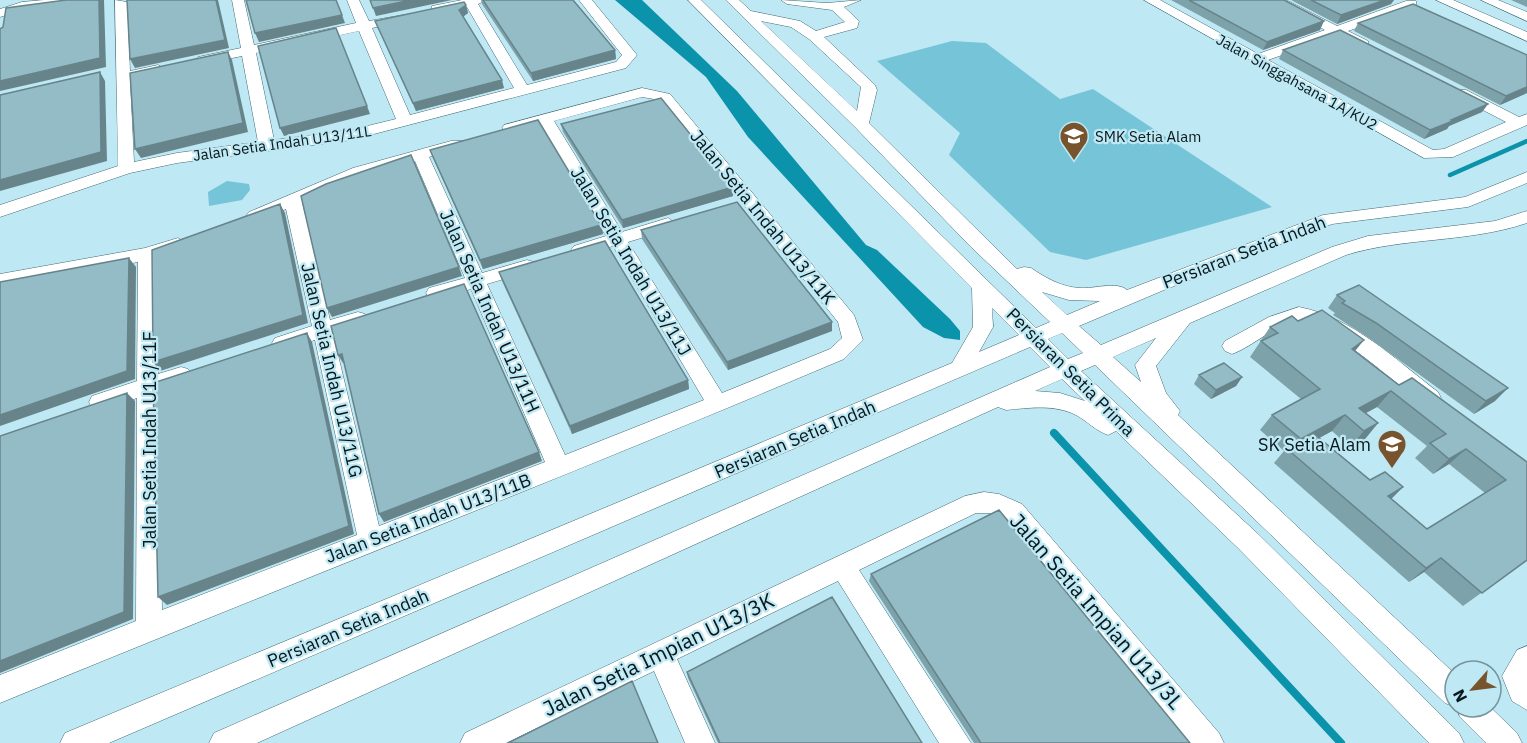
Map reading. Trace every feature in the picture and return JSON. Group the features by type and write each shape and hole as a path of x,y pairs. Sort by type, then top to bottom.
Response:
{"street":[{"path":"2,17 22,6 85,0"},
{"path":"238,0 267,145"},
{"path":"353,0 405,121"},
{"name":"Jalan Setia Indah U13/11L","path":"0,211 126,169 177,158 351,135 621,65 630,55 585,0"},
{"name":"Persiaran Setia Prima","path":"694,0 1065,369 1248,541 1449,743"},
{"name":"Persiaran Setia Prima","path":"732,0 861,124 976,242 1210,459 1443,682"},
{"path":"787,0 817,6 834,6 855,0"},
{"name":"Jalan Singgahsana 1A/KU2","path":"1150,0 1423,152 1437,156 1447,154 1523,121"},
{"path":"1276,0 1377,51"},
{"path":"1442,0 1527,37"},
{"path":"1487,0 1527,17"},
{"path":"123,1 119,73 126,169"},
{"path":"191,62 473,1 524,91"},
{"path":"1257,59 1412,4"},
{"path":"814,36 852,25 852,21 834,6"},
{"path":"747,14 792,23 814,36 868,85 870,90 861,124"},
{"path":"119,73 168,67"},
{"path":"1448,87 1523,121"},
{"name":"Jalan Setia Indah U13/11K","path":"544,118 642,92 665,98 848,320 853,340"},
{"path":"499,131 544,118"},
{"name":"Jalan Setia Indah U13/11J","path":"544,118 718,405"},
{"path":"243,220 358,172 476,138"},
{"name":"Jalan Setia Indah U13/11H","path":"420,154 559,467"},
{"name":"Persiaran Setia Indah","path":"75,743 1157,285 1329,219 1468,202 1527,177"},
{"path":"727,206 749,199"},
{"name":"Jalan Setia Indah U13/11G","path":"293,200 370,540"},
{"path":"564,255 684,219"},
{"path":"1519,220 1527,234"},
{"name":"Persiaran Setia Indah","path":"224,743 982,405 1339,251 1368,242 1519,220"},
{"path":"0,281 147,254 190,239"},
{"path":"976,242 1046,288 1088,298 1157,285"},
{"name":"Jalan Setia Indah U13/11F","path":"147,254 149,626"},
{"path":"421,298 542,261"},
{"path":"960,369 983,327 981,284"},
{"path":"268,347 377,312"},
{"path":"1232,345 1296,314 1313,315 1334,327 1450,412"},
{"path":"1184,319 1145,364 1157,397 1210,459"},
{"name":"Jalan Setia Indah U13/11B","path":"0,689 149,626 718,405 837,354 853,340"},
{"path":"85,407 203,368"},
{"path":"982,405 1046,397 1089,410 1248,541"},
{"name":"Jalan Setia Impian U13/3L","path":"842,565 973,503 1000,504 1014,511 1209,743"},
{"path":"842,565 956,743"},
{"name":"Jalan Setia Impian U13/3K","path":"475,743 842,565"},
{"path":"660,653 700,743"},
{"path":"1527,659 1516,676 1522,692 1527,696"},
{"path":"1482,719 1507,743"}],"shaded area":[{"path":"615,0 642,0 737,91 866,245 877,250 950,319 960,331 960,340 944,338 923,327 748,137 706,77"},
{"name":"SMK Setia Alam","path":"952,41 986,43 1060,99 1093,89 1272,207 1086,260 1050,252 949,155 960,133 877,61"},
{"path":"227,181 249,184 250,190 242,200 209,206 208,192"}],"building":[{"path":"66,0 99,0 100,58 0,81 0,29 3,27 6,8"},
{"path":"127,0 216,0 225,40 130,59"},
{"path":"246,0 336,0 342,15 255,33"},
{"path":"370,0 411,0 373,8"},
{"path":"483,0 573,0 615,50 531,73"},
{"path":"1189,0 1284,0 1324,21 1267,42"},
{"path":"1311,0 1385,0 1341,15"},
{"path":"464,2 466,5 459,10 502,80 413,103 375,21"},
{"path":"1413,4 1527,55 1527,87 1506,96 1358,23"},
{"path":"336,28 367,106 280,128 258,46"},
{"path":"1340,30 1488,104 1430,130 1283,50"},
{"path":"228,52 243,123 135,149 130,73"},
{"path":"100,72 101,152 0,180 0,95"},
{"path":"661,98 733,187 622,220 561,124"},
{"path":"538,120 601,225 480,260 430,150"},
{"path":"411,155 459,267 327,308 301,196 326,184"},
{"path":"737,202 832,322 727,362 641,230"},
{"path":"280,204 303,315 153,362 152,250"},
{"path":"605,241 688,380 570,426 499,272"},
{"path":"129,258 127,371 0,415 0,282"},
{"path":"464,284 539,452 379,514 342,354 338,355 331,326"},
{"path":"1359,285 1508,388 1486,401 1376,323 1342,303 1345,301 1337,295"},
{"path":"1322,310 1364,340 1352,349 1399,385 1412,378 1527,462 1527,560 1482,593 1441,558 1426,568 1286,448 1313,433 1370,480 1385,472 1403,487 1388,496 1427,529 1506,480 1466,449 1449,459 1430,443 1446,434 1391,391 1359,408 1378,423 1364,431 1345,415 1301,439 1272,415 1320,389 1261,341 1278,333 1270,327 1292,316 1298,321"},
{"path":"307,333 349,526 158,597 153,383"},
{"path":"1224,363 1242,377 1216,390 1199,375"},
{"path":"127,393 124,612 0,661 0,436"},
{"path":"999,510 1190,743 981,743 871,574"},
{"path":"832,597 922,743 720,743 687,672"},
{"path":"632,681 658,743 508,743"}],"waterway":[{"path":"1450,175 1527,141"},
{"path":"1054,433 1341,743"}],"place":[{"name":"SMK Setia Alam","path":"1074,162"},
{"name":"SK Setia Alam","path":"1392,470"}]}
